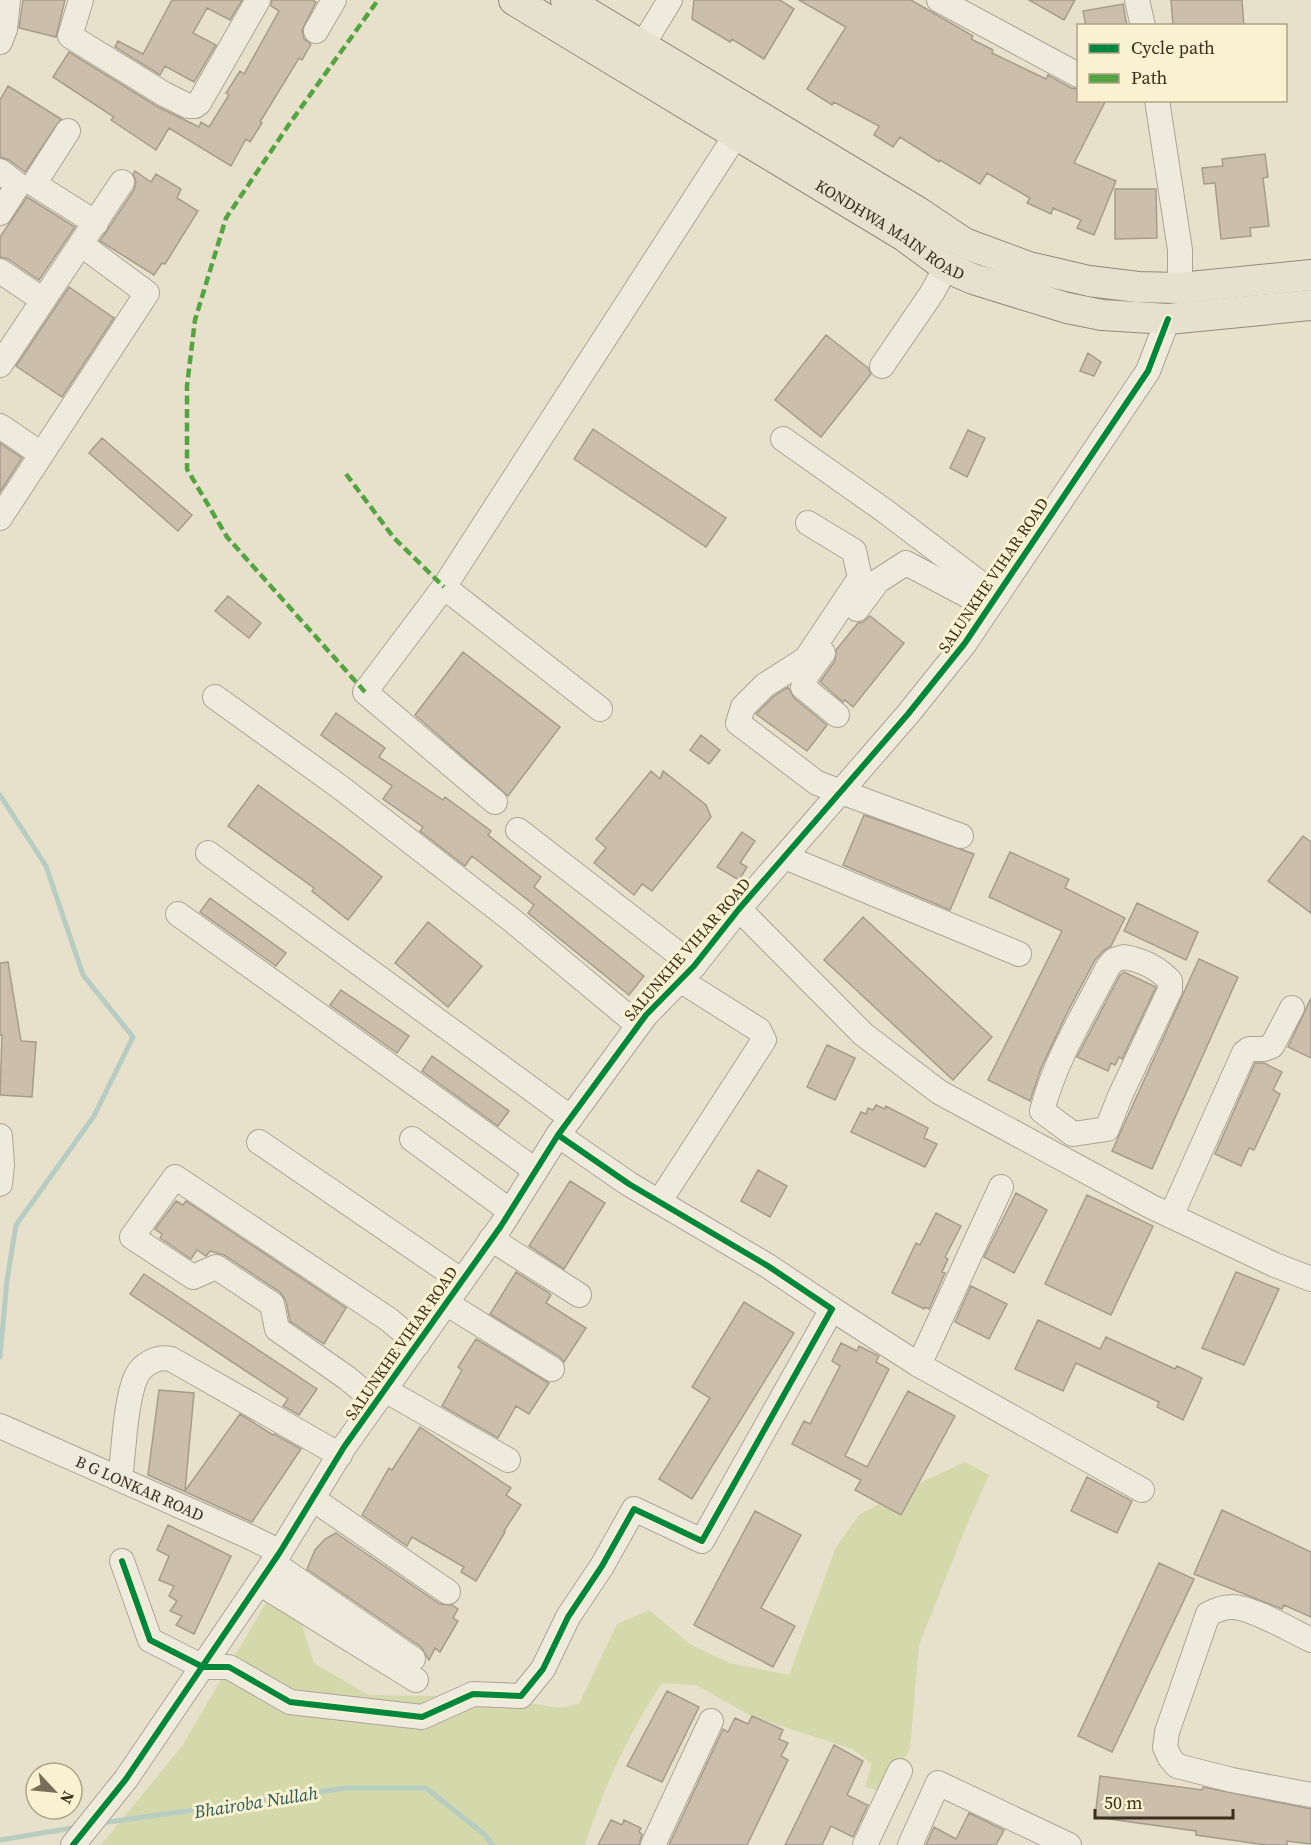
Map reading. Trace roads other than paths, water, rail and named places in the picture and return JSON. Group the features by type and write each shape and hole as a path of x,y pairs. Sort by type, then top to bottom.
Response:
{"main road":[{"name":"KONDHWA MAIN ROAD","path":"514,0 904,236 940,250 964,243 1029,267 1099,282 1138,287 1180,288 1311,275"},
{"name":"KONDHWA MAIN ROAD","path":"566,0 918,212 940,250 973,279 1067,308 1102,315 1168,319 1311,305"}],"street":[{"path":"0,42 5,29 8,0"},
{"path":"81,0 70,36 164,94 188,106 195,106 199,103 258,0"},
{"path":"316,31 334,0"},
{"path":"642,46 670,0"},
{"path":"939,0 1077,74"},
{"path":"1137,0 1143,24"},
{"path":"1158,102 1180,250 1180,288"},
{"path":"0,213 17,180 68,131"},
{"path":"495,802 365,692 444,587 736,135"},
{"path":"17,180 96,223"},
{"path":"3,352 82,245 122,182"},
{"path":"0,518 147,293 82,245"},
{"path":"882,366 932,293 940,250"},
{"path":"0,271 43,300"},
{"name":"SALUNKHE VIHAR ROAD","path":"73,1845 126,1779 276,1558 340,1455 491,1239 564,1126 638,1025 687,973 958,652 1148,371 1168,319"},
{"path":"0,426 41,454"},
{"path":"783,439 885,511 993,601"},
{"path":"807,523 854,550 860,578 806,659 765,685 743,707 738,723 817,783 961,836"},
{"path":"837,715 803,687 807,675 878,581 906,563 993,601"},
{"path":"444,587 600,709"},
{"path":"215,697 340,788 513,921 638,1025"},
{"path":"518,830 687,973 759,1030 764,1040 659,1202"},
{"path":"208,853 564,1126 629,1184 768,1266 919,1365 1142,1490"},
{"path":"785,856 1019,954"},
{"path":"739,909 862,1034 939,1092 1171,1216 1275,1265 1311,1279"},
{"path":"178,914 536,1170"},
{"path":"1124,957 1141,960 1164,974 1170,981 1170,990 1107,1129 1073,1134 1042,1112 1056,1068 1108,967 1114,960 1124,957"},
{"path":"1171,1216 1244,1053 1249,1049 1264,1049 1272,1046 1292,1008"},
{"path":"0,1134 2,1166 0,1184"},
{"path":"1063,1159 1073,1134"},
{"path":"412,1139 510,1211"},
{"path":"259,1143 462,1281"},
{"path":"418,1344 388,1319 175,1177 132,1237 193,1276 216,1267 272,1304 277,1329 347,1378 508,1460"},
{"path":"919,1365 1001,1187"},
{"path":"491,1239 579,1295"},
{"path":"446,1303 552,1369"},
{"path":"122,1561 150,1640 203,1666 229,1667 290,1702 422,1717 473,1694 521,1696 543,1669 568,1617 602,1566 634,1509 702,1541 832,1309"},
{"path":"120,1479 128,1412 136,1377 145,1365 163,1358 171,1359 340,1455"},
{"name":"B G LONKAR ROAD","path":"0,1426 120,1479 276,1558 415,1670 259,1583"},
{"path":"313,1500 448,1592"},
{"path":"1311,1640 1245,1608 1232,1606 1208,1614 1167,1732 1166,1747 1170,1758 1177,1766 1232,1780 1311,1795"},
{"path":"652,1845 711,1721"},
{"path":"865,1845 900,1771"},
{"path":"910,1845 938,1784 1069,1845"}],"waterway":[{"path":"0,795 46,866 83,975 133,1037 94,1116 16,1225 7,1280 0,1357"},
{"name":"Bhairoba Nullah","path":"102,1823 346,1788 426,1788 484,1834 493,1845"},
{"name":"Bhairoba Nullah","path":"0,1840 78,1827"}]}
